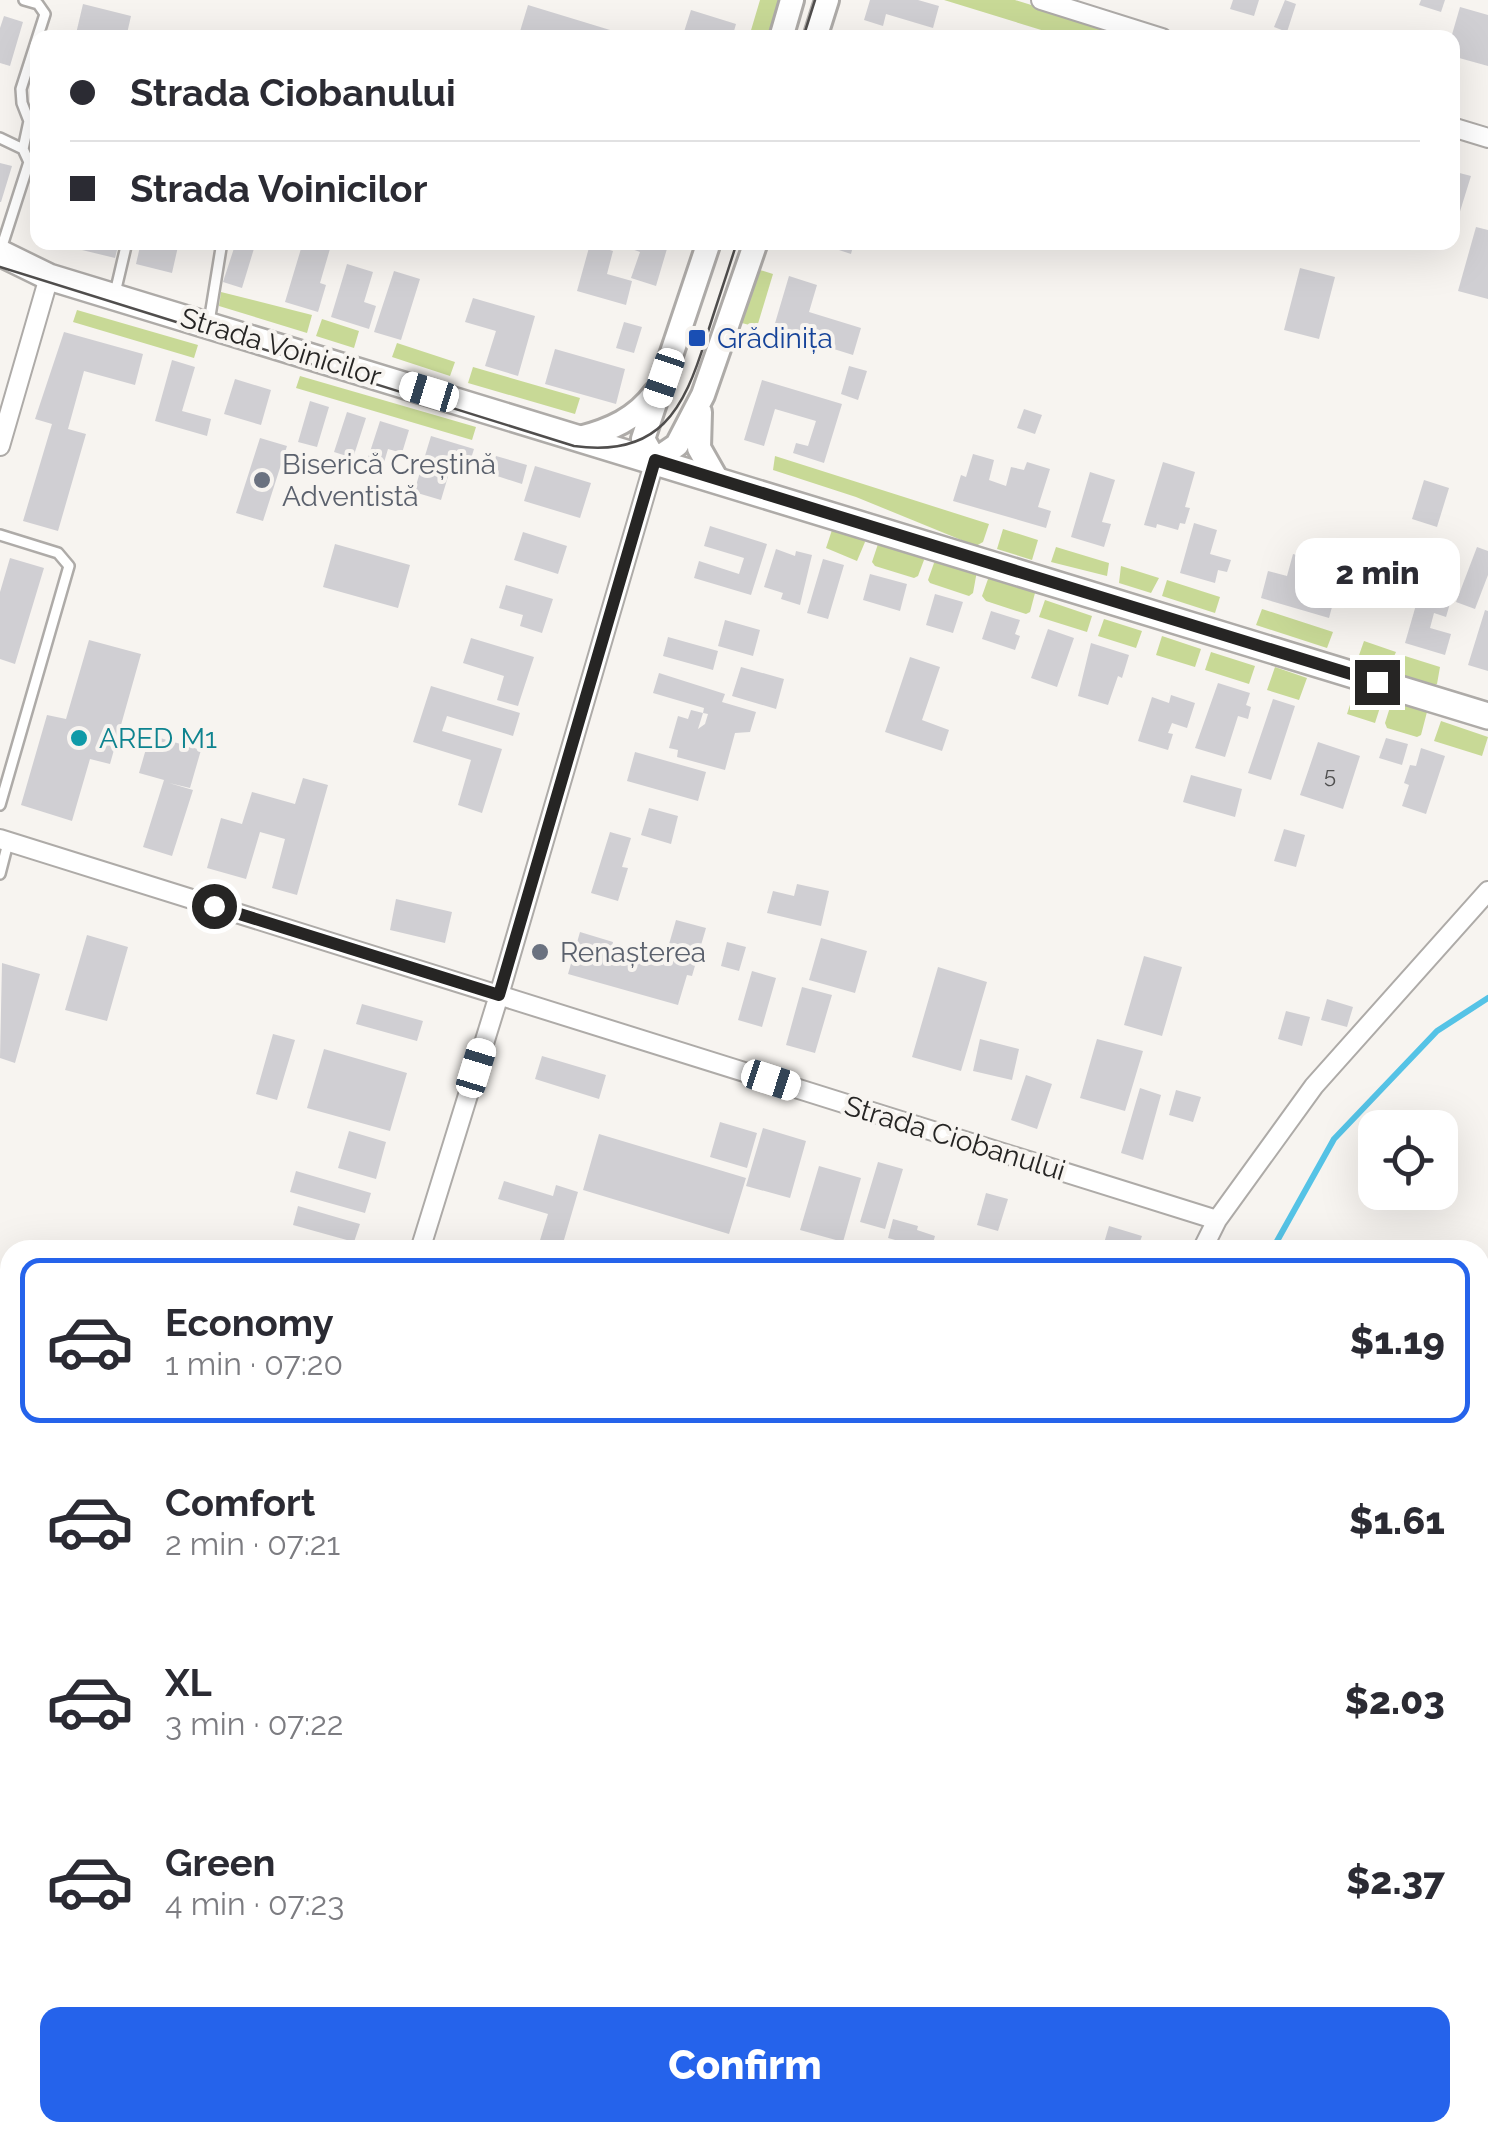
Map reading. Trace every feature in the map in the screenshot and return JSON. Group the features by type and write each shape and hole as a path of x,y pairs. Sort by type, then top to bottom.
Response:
{"main road":[{"name":"Strada Voinicilor","path":"0,253 49,277 1488,716"},
{"name":"Strada Voinicilor","path":"0,273 49,277"}],"street":[{"path":"783,30 792,0"},
{"path":"818,30 827,0"},
{"path":"1040,0 1136,30"},
{"path":"1460,129 1488,138"},
{"path":"655,460 644,439 706,250"},
{"path":"423,1240 655,460 677,446 703,395 753,250"},
{"path":"0,446 4,420 49,277"},
{"path":"580,438 632,417 648,403 664,378"},
{"path":"703,395 698,448 716,478"},
{"name":"Strada Ciobanului","path":"4,840 1216,1220"},
{"path":"1207,1240 1216,1220 1314,1086 1488,891"}],"lane":[{"path":"24,0 38,4 44,14 39,30"},
{"path":"23,149 29,121 21,89 30,60"},
{"path":"0,138 23,149 30,162 0,253"},
{"path":"114,296 125,250"},
{"path":"208,325 221,250"},
{"path":"0,536 58,552 69,566 0,805"},
{"path":"0,874 4,840"}],"green space":[{"path":"760,0 779,0 769,30 751,30"},
{"path":"944,0 1015,0 1112,30 1041,30"},
{"path":"754,268 773,274 757,327 738,322"},
{"path":"221,292 312,315 307,333 219,306"},
{"path":"77,310 198,345 194,358 73,322"},
{"path":"322,319 359,331 354,348 316,336"},
{"path":"397,343 455,362 450,376 392,357"},
{"path":"473,367 580,398 575,414 468,383"},
{"path":"300,376 476,427 472,440 296,388"},
{"path":"775,456 989,524 983,542 976,546 856,497 773,470"},
{"path":"1003,529 1038,540 1032,560 997,549"},
{"path":"832,530 863,538 857,561 826,548"},
{"path":"878,544 921,554 924,560 918,576 875,566 872,562"},
{"path":"1056,547 1109,563 1107,576 1051,562"},
{"path":"938,560 977,571 973,593 969,596 930,583"},
{"path":"1121,566 1159,578 1151,593 1119,583"},
{"path":"994,576 1032,589 1035,593 1030,612 986,601 982,596 988,579"},
{"path":"1167,580 1220,597 1215,613 1162,596"},
{"path":"1045,600 1092,616 1087,632 1039,617"},
{"path":"1262,609 1333,632 1327,648 1256,625"},
{"path":"1104,619 1142,631 1136,648 1098,636"},
{"path":"1162,636 1201,649 1195,667 1156,655"},
{"path":"1364,641 1396,652 1387,672 1360,664"},
{"path":"1211,652 1255,666 1249,684 1205,670"},
{"path":"1405,656 1440,667 1437,684 1399,675"},
{"path":"1275,667 1307,678 1299,700 1267,690"},
{"path":"1355,689 1383,698 1375,723 1347,714"},
{"path":"1396,702 1427,712 1421,735 1387,728 1391,704"},
{"path":"1441,721 1488,737 1482,756 1434,741"}],"building":[{"path":"870,0 918,0 939,6 933,28 886,14 883,26 864,20"},
{"path":"1233,0 1259,0 1254,16 1230,9"},
{"path":"1285,0 1296,4 1288,30 1274,27"},
{"path":"1421,0 1445,0 1441,12 1419,5"},
{"path":"83,4 131,16 128,30 77,30"},
{"path":"528,5 610,30 520,30"},
{"path":"1460,7 1488,15 1488,66 1460,58 1460,30 1453,30"},
{"path":"691,10 736,24 734,30 685,30"},
{"path":"4,16 23,22 10,66 0,63"},
{"path":"0,163 12,166 1,202 0,202"},
{"path":"1460,173 1471,176 1460,211"},
{"path":"1476,227 1488,230 1488,299 1458,291"},
{"path":"82,250 117,250 115,258"},
{"path":"139,250 177,250 172,273 136,264"},
{"path":"233,250 254,250 242,288 223,282"},
{"path":"301,250 330,250 320,283 326,285 318,312 285,302"},
{"path":"588,250 613,251 607,274 632,281 626,305 577,291"},
{"path":"634,250 667,250 656,286 631,278 640,252"},
{"path":"347,264 373,272 364,302 376,306 369,329 331,317"},
{"path":"1300,268 1335,277 1319,339 1284,330"},
{"path":"394,271 420,279 401,340 374,332"},
{"path":"789,276 817,285 809,312 861,328 853,355 773,330"},
{"path":"473,298 535,316 518,376 485,366 496,331 465,322"},
{"path":"624,322 642,327 634,353 616,348"},
{"path":"64,332 143,354 135,385 84,371 68,429 86,434 58,531 23,521 52,424 35,419"},
{"path":"555,349 625,369 616,404 545,384"},
{"path":"172,360 195,367 182,411 211,419 207,436 155,421"},
{"path":"849,366 867,371 858,400 841,394"},
{"path":"235,379 271,390 261,425 224,414"},
{"path":"762,380 842,404 824,463 793,453 796,443 808,446 816,421 775,409 764,446 744,440"},
{"path":"310,401 329,407 317,447 298,442"},
{"path":"1024,409 1042,415 1035,434 1017,428"},
{"path":"347,412 366,418 353,458 334,452"},
{"path":"380,421 409,430 402,453 388,449 383,466 367,461"},
{"path":"431,436 474,449 468,468 452,463 441,500 414,492"},
{"name":"Biserică Creștină Adventistă","path":"260,438 287,446 263,521 236,513"},
{"path":"973,454 994,460 989,480 1006,486 1011,467 1024,470 1027,462 1050,469 1038,507 1051,511 1046,528 953,501"},
{"path":"496,456 527,465 522,484 491,474"},
{"path":"1163,462 1195,472 1185,507 1190,508 1185,524 1180,523 1178,530 1144,525"},
{"path":"535,466 591,483 580,518 524,501"},
{"path":"1090,472 1115,480 1102,522 1111,524 1104,547 1071,537"},
{"path":"1424,480 1449,488 1437,527 1412,519"},
{"path":"1194,523 1217,530 1210,554 1231,560 1227,572 1218,570 1215,583 1180,573"},
{"path":"710,526 767,544 751,595 694,578 699,561 739,574 744,558 704,546"},
{"path":"523,532 567,546 558,574 514,560"},
{"path":"1386,539 1423,549 1409,599 1386,592 1390,579 1375,575"},
{"path":"335,544 410,565 398,608 323,587"},
{"path":"1477,547 1488,551 1488,575 1475,609 1456,602"},
{"path":"776,549 795,556 796,551 812,555 800,605 781,599 783,593 764,587"},
{"path":"1293,554 1327,563 1319,592 1335,596 1329,618 1261,598 1268,571 1287,576"},
{"path":"10,558 44,568 15,664 0,659 0,592"},
{"path":"823,559 844,565 828,619 807,613"},
{"path":"870,574 907,584 900,611 863,600"},
{"path":"506,585 553,599 542,633 520,626 523,615 499,608"},
{"path":"1420,591 1451,600 1446,617 1434,613 1430,628 1451,634 1445,655 1405,643"},
{"path":"935,594 963,602 953,633 926,625"},
{"path":"1485,610 1488,611 1488,671 1468,665"},
{"path":"991,611 1020,620 1015,650 982,639"},
{"path":"725,620 760,630 753,656 718,646"},
{"path":"1048,629 1074,638 1057,687 1031,678"},
{"path":"668,637 718,651 713,670 663,656"},
{"path":"471,638 534,657 518,706 497,700 504,676 463,663"},
{"name":"ARED M1","path":"89,640 141,654 110,764 90,759 72,821 21,805 47,715 66,719"},
{"path":"1091,643 1129,655 1108,705 1078,696"},
{"path":"910,657 940,667 922,720 949,730 942,751 885,732"},
{"path":"741,667 784,679 776,709 732,696"},
{"path":"659,673 725,694 722,702 756,712 750,732 735,733 725,770 677,757 678,750 669,748 678,716 688,719 691,710 703,713 704,708 653,693","holes":["703,713 708,714 705,724 698,729"]},
{"path":"1218,683 1250,693 1246,705 1251,707 1248,719 1238,716 1225,757 1195,748"},
{"path":"431,686 520,713 513,736 447,716 442,731 502,749 482,813 458,805 471,760 413,742"},
{"path":"1171,695 1195,703 1187,728 1172,723 1168,750 1138,741 1152,697 1169,703"},
{"path":"1273,699 1295,706 1271,780 1248,773"},
{"path":"150,735 201,750 190,788 169,783 193,790 172,856 143,847 164,780 139,773"},
{"path":"1386,738 1408,744 1402,765 1379,758"},
{"path":"1318,742 1360,756 1343,809 1300,795"},
{"path":"1421,748 1445,756 1426,814 1402,806 1409,785 1404,783 1410,765 1416,766"},
{"path":"635,752 706,772 698,801 627,781"},
{"path":"1191,775 1242,789 1235,817 1183,802"},
{"path":"303,778 328,785 297,895 272,888 285,839 260,832 246,879 207,868 221,818 242,824 252,792 295,804"},
{"path":"649,808 678,816 671,844 641,835"},
{"path":"1284,829 1305,835 1296,867 1274,861"},
{"path":"610,832 631,838 622,867 628,868 618,901 591,893"},
{"path":"797,884 829,891 821,926 767,913 773,891 794,896"},
{"path":"396,899 452,912 445,943 390,930"},
{"path":"676,920 706,928 692,976 687,975 678,1005 568,974 580,932 613,942 611,950 663,965"},
{"path":"87,935 128,947 107,1021 65,1010"},
{"path":"821,938 867,951 855,993 809,980"},
{"path":"727,942 746,947 739,971 721,966"},
{"path":"1144,956 1182,967 1162,1036 1124,1025"},
{"path":"2,963 40,974 15,1063 0,1058"},
{"path":"938,967 987,982 961,1071 912,1057"},
{"path":"752,971 776,978 762,1027 738,1020"},
{"path":"802,987 832,995 815,1053 786,1045"},
{"path":"1327,999 1353,1007 1347,1027 1321,1020"},
{"path":"362,1004 423,1021 417,1041 356,1024"},
{"path":"1286,1011 1310,1017 1302,1046 1278,1039"},
{"path":"273,1034 295,1040 277,1100 256,1094"},
{"path":"980,1039 1019,1049 1012,1080 973,1071"},
{"path":"1097,1039 1143,1051 1125,1111 1080,1098"},
{"path":"324,1049 407,1073 390,1131 307,1108"},
{"path":"542,1056 606,1075 599,1099 535,1079"},
{"path":"1026,1075 1052,1084 1037,1129 1011,1120"},
{"path":"1140,1088 1161,1095 1143,1160 1121,1153"},
{"path":"1176,1090 1201,1097 1193,1122 1169,1115"},
{"path":"720,1122 757,1133 747,1168 710,1157"},
{"path":"763,1128 806,1141 790,1198 746,1186"},
{"path":"349,1131 386,1142 376,1179 338,1168"},
{"path":"599,1134 746,1178 729,1234 583,1190"},
{"path":"878,1162 903,1169 885,1229 860,1222"},
{"path":"819,1166 861,1178 844,1240 800,1230"},
{"path":"296,1171 371,1193 365,1213 290,1192"},
{"path":"504,1181 553,1196 556,1185 578,1192 564,1240 540,1240 548,1214 498,1199"},
{"path":"986,1193 1008,1199 998,1231 977,1225"},
{"path":"298,1206 360,1224 355,1240 293,1225"},
{"path":"893,1219 935,1236 934,1240 888,1238"},
{"path":"1109,1226 1142,1236 1141,1240 1105,1240"}],"waterway":[{"path":"1278,1240 1334,1139 1437,1031 1488,998"}],"tram line":[{"path":"806,30 815,0"},
{"path":"0,267 574,446 603,448 647,436 664,424 677,407 697,364 734,250"}],"place":[{"name":"Grădinița","path":"697,338"},
{"name":"Biserică Creștină Adventistă","path":"262,480"},
{"name":"ARED M1","path":"79,738"},
{"name":"Renașterea","path":"540,952"}],"route":[{"path":"214,906 499,995 655,460 1377,682"}]}
